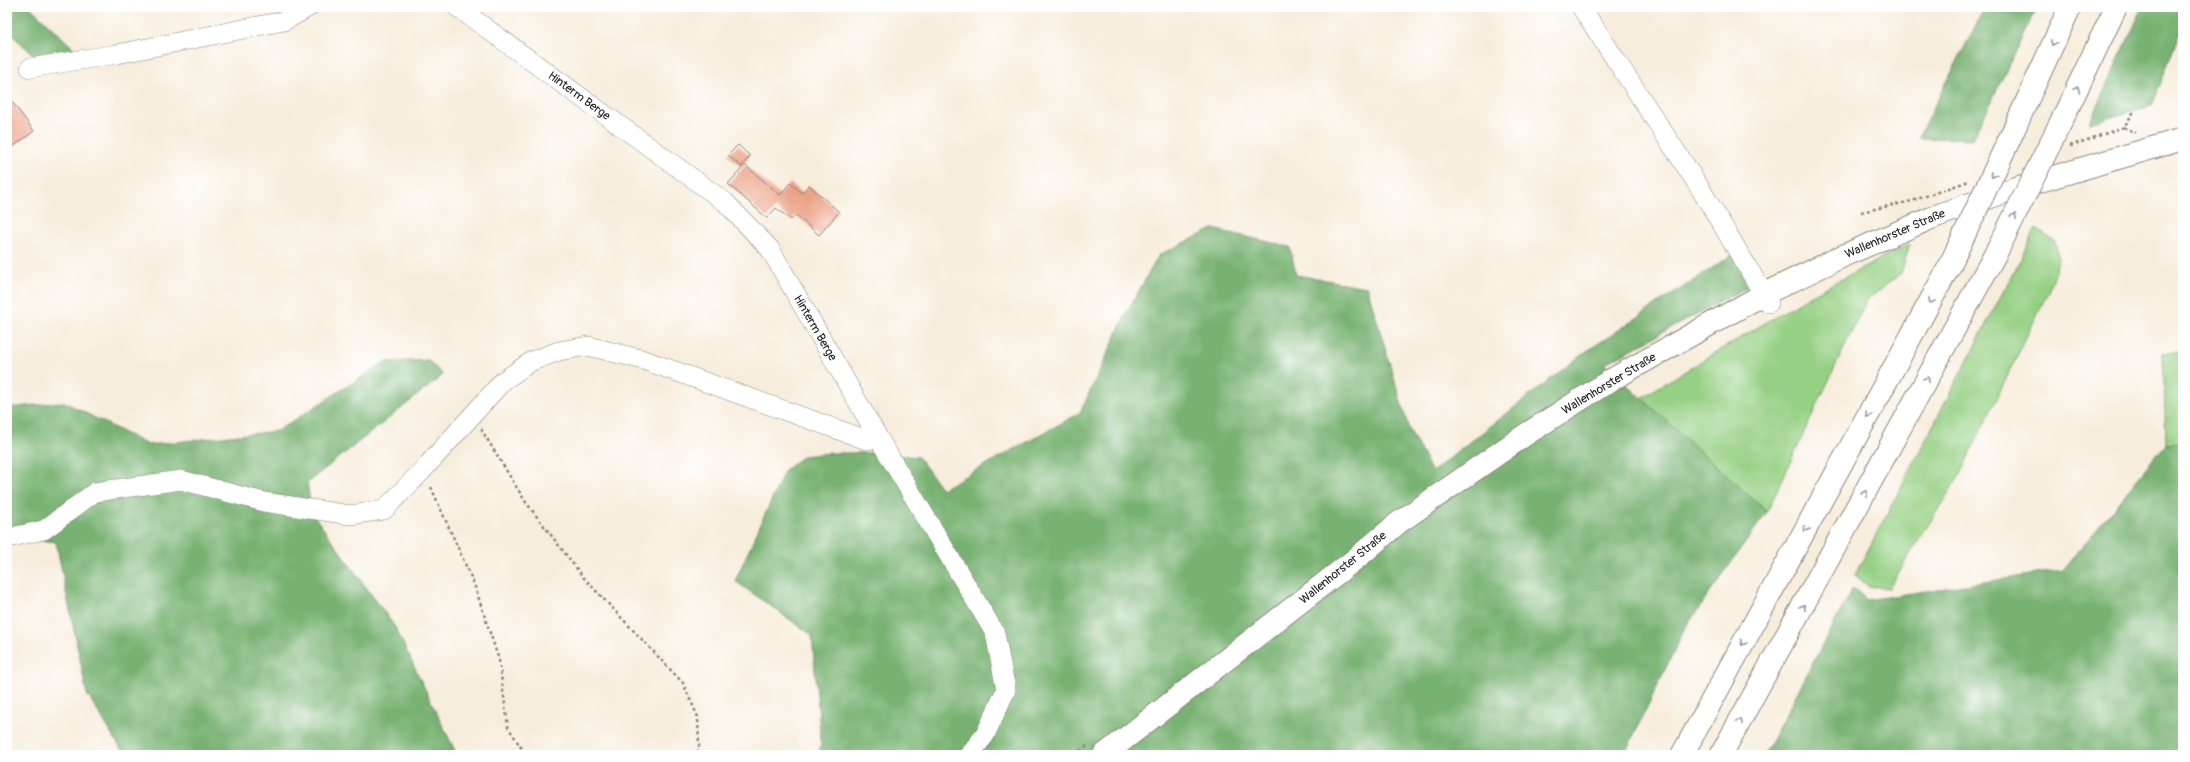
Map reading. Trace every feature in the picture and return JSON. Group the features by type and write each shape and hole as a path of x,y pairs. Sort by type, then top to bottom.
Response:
{"main road":[{"path":"1682,755 1949,267 2070,7"},
{"path":"1721,755 1997,251 2116,7"},
{"name":"Wallenhorster Straße","path":"1104,755 1358,557 1398,523 1525,435 1611,380 1767,299 1845,255 1936,216 2016,188 2183,139"}],"street":[{"path":"30,68 117,54 284,21 309,7"},
{"name":"Hinterm Berge","path":"457,7 725,202 770,249 878,439 995,633 1006,690 984,735 969,755"},
{"path":"1581,7 1700,188 1767,299"},
{"path":"7,538 44,530 95,492 181,480 272,504 350,515 384,510 423,470 503,380 532,361 559,351 588,346 644,360 867,440 878,439"}],"path":[{"path":"472,414 525,501 583,577 683,683 698,717 699,747 697,755"},
{"path":"423,470 474,584 499,660 508,728 526,755"}],"green space":[{"path":"7,7 30,7 85,59 45,66 7,30"},
{"path":"1985,7 2037,7 1973,139 1918,138"},
{"path":"2143,7 2183,7 2183,24 2152,106 2089,123"},
{"path":"1213,229 1290,247 1296,275 1367,287 1409,429 1432,472 1584,353 1735,253 1747,287 1604,364 1767,512 1685,628 1624,755 819,755 821,741 812,635 735,581 785,470 803,456 829,453 878,453 918,457 942,489 1080,413 1127,312 1159,255"},
{"path":"2036,229 2054,240 2059,258 2048,292 1960,474 1889,588 1868,586 1855,575"},
{"path":"1910,244 1901,273 1866,301 1767,512 1641,398 1813,294"},
{"path":"2183,352 2183,443 2166,444 2163,353"},
{"path":"428,360 443,375 307,483 312,513 395,627 457,755 125,755 87,694 56,542 7,536 7,408 64,402 148,445 277,431 385,362"},
{"path":"2183,443 2183,755 1764,755 1853,588 1867,600 2063,570 2166,444"}],"building":[{"path":"7,95 34,131 7,151"},
{"path":"738,145 750,156 741,167 728,155"},
{"path":"745,165 780,195 790,183 802,193 809,185 839,212 819,235 796,215 791,220 776,208 767,218 728,184"}]}
